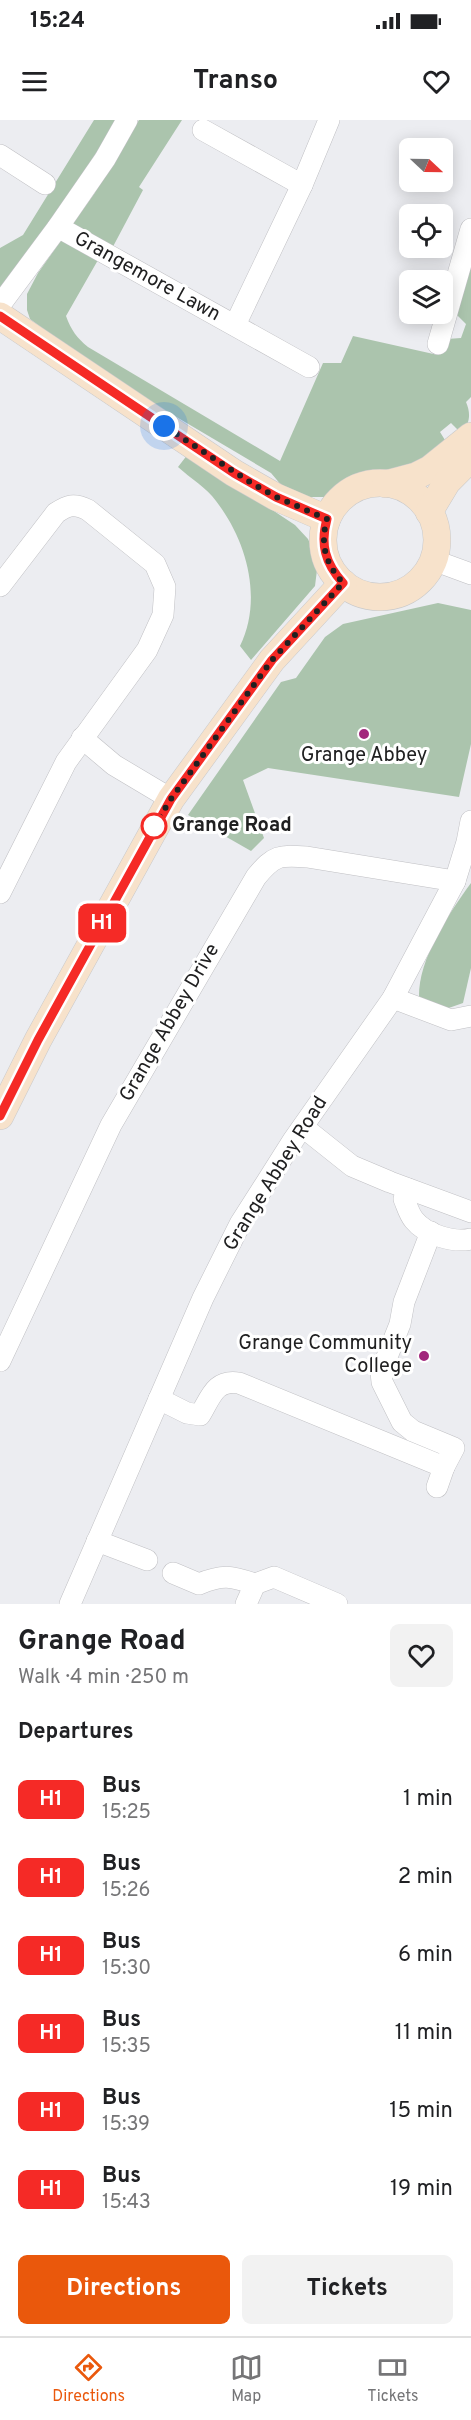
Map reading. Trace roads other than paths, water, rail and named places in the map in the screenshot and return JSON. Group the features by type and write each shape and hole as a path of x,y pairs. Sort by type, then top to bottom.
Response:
{"main road":[{"path":"0,316 234,473 276,497 327,519"},
{"path":"386,484 416,476 430,469 471,436"},
{"path":"429,512 447,482 471,458"},
{"path":"364,485 398,486 413,494 429,512 435,524 437,542 433,560 424,576 410,588 393,595 375,597 358,592 343,583 327,560 324,532 327,519 336,504 348,492 364,485"},
{"path":"0,1116 38,1040 171,799 272,660 343,583"}],"street":[{"path":"0,304 58,228 105,159 128,120"},
{"name":"Grangemore Lawn","path":"235,326 302,184 329,120"},
{"path":"203,130 302,184"},
{"path":"0,155 45,184"},
{"name":"Grangemore Lawn","path":"58,228 309,367"},
{"path":"438,344 452,326 471,229"},
{"path":"0,586 56,513 67,505 78,505 88,510 155,564 165,587 163,615 147,650 66,762 0,893"},
{"path":"433,560 471,573"},
{"path":"82,738 114,765 171,799"},
{"name":"Grange Abbey Road","path":"70,1604 203,1298 240,1224 303,1127 393,998 455,881 471,821"},
{"name":"Grange Abbey Drive","path":"0,1361 111,1125 256,877 271,860 287,855 307,856 455,881"},
{"path":"393,998 451,1020 471,1016"},
{"path":"303,1127 352,1166 471,1212"},
{"path":"408,1189 404,1199 412,1218 420,1227 458,1242 471,1239"},
{"path":"159,1399 187,1413 200,1414 219,1384 227,1381 238,1383 441,1477 454,1448 413,1431 402,1422 382,1382 381,1372 400,1324 404,1302 431,1232"},
{"path":"97,1541 147,1560"},
{"path":"174,1573 199,1584 219,1576 233,1577 255,1584 274,1577 337,1604"},
{"path":"246,1604 255,1584"}],"place":[{"name":"Grange Abbey","path":"364,734"},
{"name":"Grange Road","path":"154,826"},
{"name":"Grange Community College","path":"424,1356"}]}
